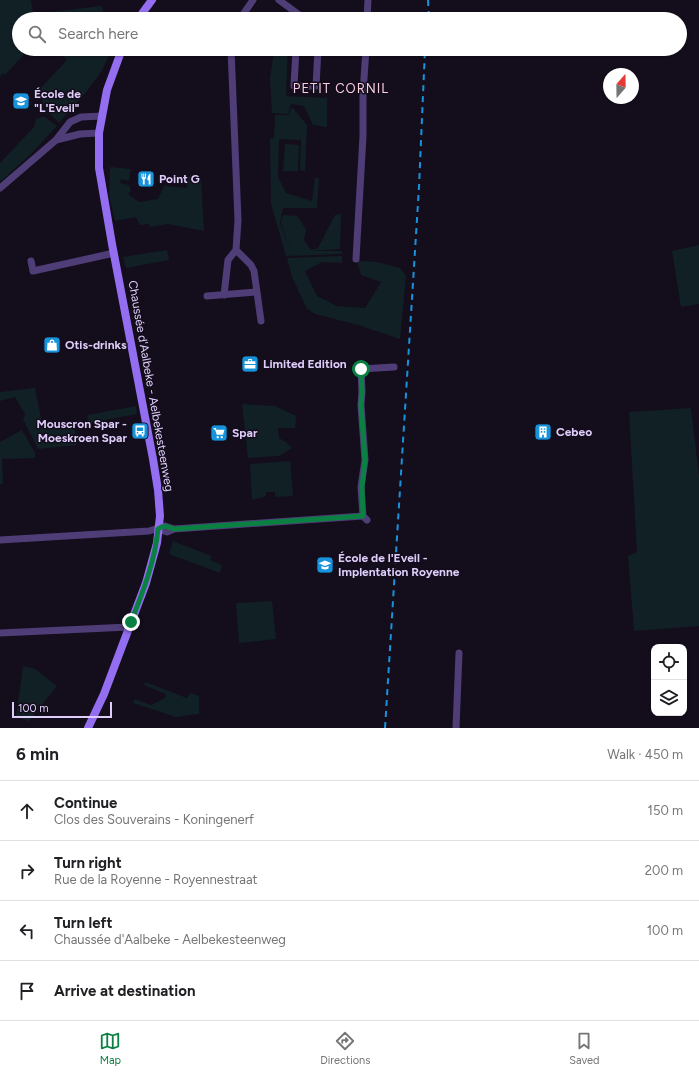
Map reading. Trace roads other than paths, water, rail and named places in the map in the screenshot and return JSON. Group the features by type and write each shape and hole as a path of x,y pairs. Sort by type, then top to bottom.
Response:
{"main road":[{"path":"143,12 152,0"},
{"name":"Chaussée d'Aalbeke - Aelbekesteenweg","path":"88,728 104,694 146,583 157,543 160,516 159,497 153,459 99,168 102,116 107,90 119,56"}],"street":[{"path":"245,12 253,0"},
{"path":"278,0 292,12"},
{"path":"367,12 368,0"},
{"path":"224,295 228,260 236,250 238,211 231,56"},
{"path":"296,56 294,86 316,86 318,56"},
{"path":"356,259 363,136 363,93 366,56"},
{"path":"0,188 56,140 74,119 81,117 102,116"},
{"path":"56,140 80,134 100,133"},
{"path":"236,250 251,265 254,271 261,321"},
{"path":"31,261 33,270 114,253"},
{"path":"207,296 257,292"},
{"path":"0,540 149,531 158,529 167,532 174,529 365,518 362,487 365,460 361,405 361,369 394,367"},
{"path":"0,633 129,627"},
{"path":"456,728 459,653"}],"railway":[{"path":"428,0 429,12"},
{"path":"385,728 419,187 425,56"}],"place":[{"name":"École de \"L'Eveil\"","path":"21,101"},
{"name":"Point G","path":"146,179"},
{"name":"Otis-drinks","path":"52,345"},
{"name":"Limited Edition","path":"250,364"},
{"name":"Mouscron Spar - Moeskroen Spar","path":"140,431"},
{"name":"Cebeo","path":"543,432"},
{"name":"Spar","path":"219,433"},
{"name":"École de l'Eveil - Implentation Royenne","path":"325,565"}],"district":[{"name":"PETIT CORNIL","path":"341,88"}]}
